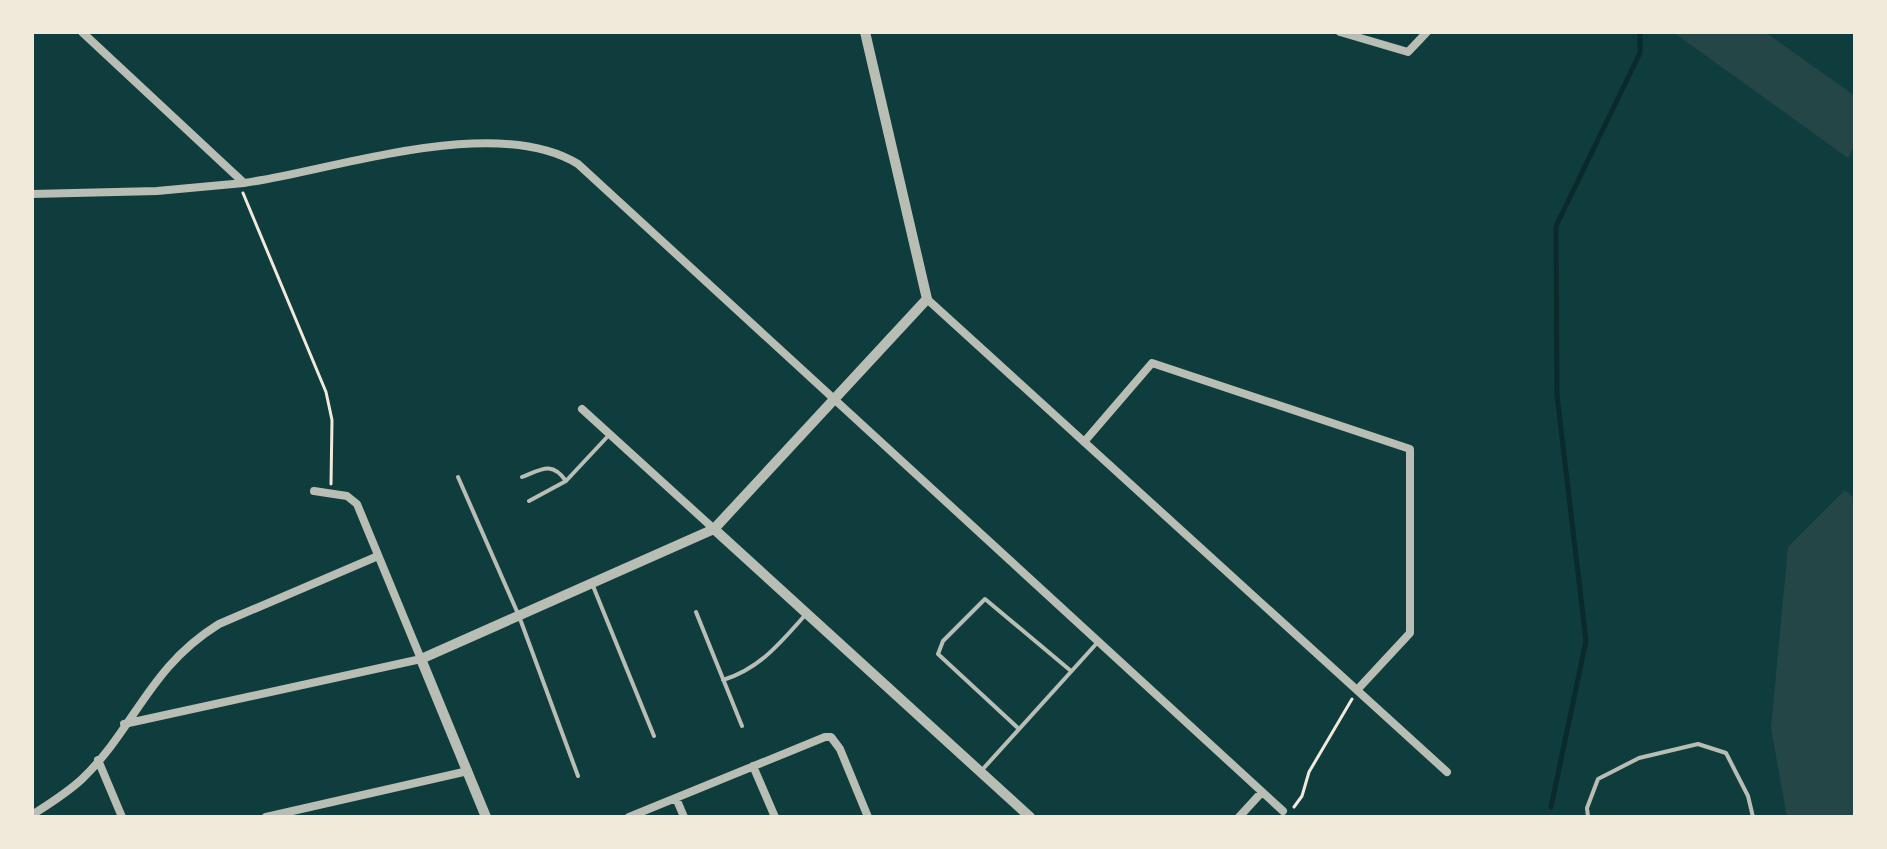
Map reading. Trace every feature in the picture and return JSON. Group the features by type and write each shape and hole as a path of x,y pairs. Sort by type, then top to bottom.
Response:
{"street":[{"path":"82,32 244,183"},
{"path":"865,32 927,299 1447,772"},
{"path":"1340,32 1408,52 1427,32"},
{"path":"32,194 157,191 244,183 392,153 505,145 548,149 589,173 832,401 1283,811"},
{"path":"124,724 421,659 714,529 927,299"},
{"path":"1084,442 1152,363 1410,449 1410,633 1357,690"},
{"path":"582,409 1030,817"},
{"path":"314,491 347,496 357,504 486,817"},
{"path":"32,815 73,786 98,760 162,672 196,638 219,624 378,556"},
{"path":"629,817 819,738 831,737 840,749 868,817"},
{"path":"98,760 122,817"},
{"path":"753,766 775,817"},
{"path":"266,817 468,771"},
{"path":"1239,817 1262,792"},
{"path":"676,798 684,817"}],"lane":[{"path":"529,501 566,481 610,434"},
{"path":"522,477 549,466 556,468 566,481"},
{"path":"458,477 519,616 578,776"},
{"path":"592,584 654,736"},
{"path":"1019,729 938,654 943,641 985,599 1071,671"},
{"path":"696,612 742,726"},
{"path":"723,680 747,673 769,656 807,613"},
{"path":"980,772 1098,642"},
{"path":"1588,817 1587,808 1598,779 1639,758 1698,744 1726,753 1748,796 1753,817"}],"path":[{"path":"244,183 245,203 326,392 332,420 331,492"},
{"path":"1283,811 1291,809 1302,796 1309,772 1357,690"}],"shaded area":[{"path":"1673,32 1765,32 1855,96 1855,144 1848,158"},
{"path":"1845,490 1855,499 1855,817 1787,817 1771,728 1788,547"}],"waterway":[{"path":"1551,807 1586,641 1557,395 1556,226 1640,53 1640,32"}]}
